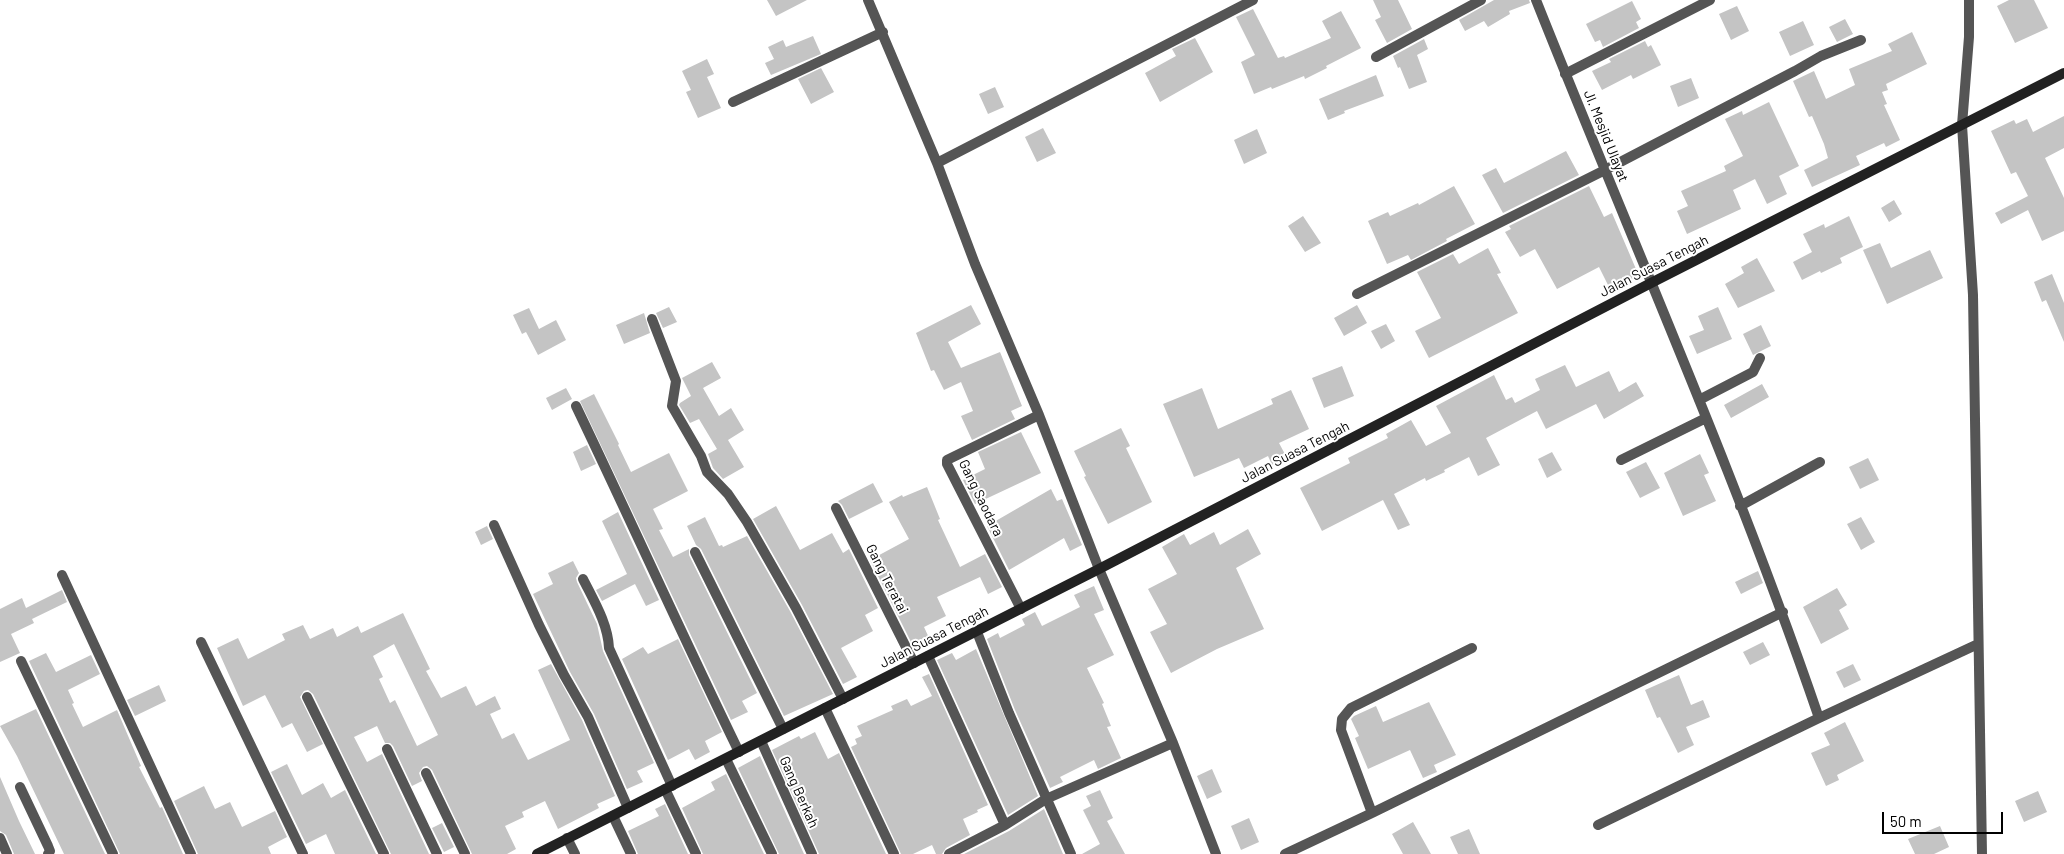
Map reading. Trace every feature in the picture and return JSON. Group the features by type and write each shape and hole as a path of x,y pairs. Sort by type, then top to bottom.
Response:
{"street":[{"path":"868,0 937,163 975,264 1099,569 1173,743 1216,854"},
{"path":"937,163 1253,0"},
{"path":"1376,57 1481,0"},
{"name":"Jl. Mesjid Ulayat","path":"1536,0 1783,612 1819,718"},
{"path":"1565,74 1710,0"},
{"path":"1969,0 1969,37 1962,125 1973,295 1982,854"},
{"path":"733,102 883,32"},
{"path":"1357,294 1605,170 1795,71 1806,63 1861,40"},
{"name":"Jalan Suasa Tengah","path":"537,854 1021,609 1651,283 2064,73"},
{"path":"652,320 676,381 672,406 707,472 728,494 747,522 796,608 843,699"},
{"path":"1699,400 1753,372 1760,358"},
{"path":"576,406 651,562 674,619 739,752"},
{"name":"Gang Saodara","path":"1021,609 947,464 947,460 1037,416"},
{"path":"1621,460 1706,418"},
{"path":"1740,506 1820,462"},
{"name":"Gang Teratai","path":"836,508 914,663"},
{"path":"494,526 543,633 588,717 628,808"},
{"path":"695,552 783,729"},
{"path":"62,575 190,854"},
{"path":"583,579 599,611 608,636 612,656 696,854"},
{"path":"1285,854 1783,612"},
{"path":"976,632 1071,854"},
{"path":"201,642 303,854"},
{"path":"1598,825 1819,718 1978,644"},
{"path":"1372,813 1341,730 1342,719 1351,708 1472,648"},
{"path":"928,656 1004,825"},
{"path":"21,661 113,854"},
{"path":"307,697 384,854"},
{"path":"825,708 894,854"},
{"name":"Gang Berkah","path":"761,741 812,854"},
{"path":"956,853 1046,799 1173,743"},
{"path":"387,749 437,854"},
{"path":"726,759 772,854"},
{"path":"426,773 465,854"},
{"path":"20,787 48,846 50,851 48,854"},
{"path":"612,816 631,854"},
{"path":"0,838 7,854"},
{"path":"568,838 575,854"}],"building":[{"path":"767,0 807,0 776,16"},
{"path":"1373,0 1398,0 1412,29 1387,43 1375,20 1381,17"},
{"path":"1494,0 1529,0 1530,3 1509,11 1510,14 1488,27 1484,21 1465,31 1459,20"},
{"path":"2009,0 2034,0 2048,28 2015,43 1997,6"},
{"path":"1632,1 1641,19 1636,22 1639,28 1603,47 1600,40 1595,42 1586,24"},
{"path":"1737,6 1749,31 1731,40 1719,14"},
{"path":"1253,9 1278,58 1284,56 1285,58 1331,38 1322,21 1341,11 1361,48 1305,79 1304,76 1254,94 1241,62 1255,55 1236,17"},
{"path":"1845,19 1853,34 1837,42 1829,27"},
{"path":"1803,21 1814,45 1790,56 1779,32"},
{"path":"1912,32 1927,64 1886,84 1888,90 1882,92 1887,104 1884,105 1900,140 1886,147 1884,143 1856,156 1860,165 1812,187 1804,170 1828,158 1812,116 1809,117 1793,81 1814,71 1826,99 1855,85 1849,69 1892,51 1888,44"},
{"path":"813,36 821,54 771,75 765,63 774,59 768,47 783,40 786,47"},
{"path":"1195,38 1213,72 1160,102 1145,73 1176,56 1172,49"},
{"path":"1424,39 1428,49 1417,55 1427,82 1409,89 1393,56"},
{"path":"1645,41 1648,47 1651,45 1661,65 1633,79 1631,75 1602,90 1592,71 1611,62 1609,59"},
{"path":"707,59 714,74 707,77 721,108 698,118 686,92 691,90 682,71"},
{"path":"821,68 834,92 811,104 798,79"},
{"path":"1376,75 1384,96 1344,111 1345,113 1328,120 1319,99"},
{"path":"1691,78 1699,98 1678,107 1670,86"},
{"path":"995,87 1004,107 988,114 979,94"},
{"path":"1769,102 1799,166 1779,176 1787,194 1767,204 1755,179 1733,190 1741,209 1687,234 1677,211 1688,206 1681,191 1726,171 1724,166 1743,156 1725,119 1742,111 1743,115"},
{"path":"2064,116 2064,148 2045,158 2064,198 2064,231 2042,241 2028,210 2001,224 1995,213 2028,196 2016,172 2011,174 1991,131 2014,120 2016,124 2027,119 2033,132"},
{"path":"1043,128 1056,153 1037,162 1025,137"},
{"path":"1257,129 1267,153 1244,164 1234,140"},
{"path":"1566,151 1579,175 1503,213 1482,175 1496,168 1504,183"},
{"path":"1454,186 1475,224 1411,260 1408,255 1387,264 1368,221 1388,212 1390,216 1418,203 1419,205"},
{"path":"1589,186 1604,217 1612,213 1639,276 1610,289 1599,267 1557,289 1535,249 1520,257 1505,232 1511,229 1509,226"},
{"path":"1894,200 1902,214 1889,222 1881,208"},
{"path":"1303,216 1321,243 1305,252 1288,226"},
{"path":"1849,216 1863,247 1840,258 1842,263 1802,280 1793,262 1812,252 1803,234 1824,224 1825,228"},
{"path":"1880,243 1891,268 1930,250 1943,278 1887,304 1863,250"},
{"path":"1488,248 1501,273 1497,274 1518,313 1429,358 1415,331 1441,318 1417,272 1453,254 1459,264"},
{"path":"1757,258 1775,291 1738,308 1725,284 1744,273 1741,267"},
{"path":"2052,274 2064,303 2064,342 2046,300 2042,302 2034,282"},
{"path":"971,305 981,324 948,342 961,368 1000,352 1022,406 1011,411 1015,419 972,440 961,416 973,411 961,382 944,390 934,370 931,371 916,333"},
{"path":"1357,305 1367,323 1344,336 1334,318"},
{"path":"669,307 677,322 663,328 656,313"},
{"path":"1718,307 1732,339 1697,354 1689,336 1704,330 1698,316"},
{"path":"529,308 539,329 556,320 566,340 538,355 526,332 522,334 513,315"},
{"path":"644,313 650,333 624,344 616,325"},
{"path":"1386,324 1395,341 1381,349 1371,331"},
{"path":"1761,325 1771,346 1753,355 1743,334"},
{"path":"712,362 721,378 703,388 719,416 731,408 744,430 728,440 744,467 723,479 713,468 708,454 717,449 699,419 690,423 679,405 691,396 682,378"},
{"path":"1565,365 1576,387 1609,371 1619,392 1636,382 1644,396 1604,419 1596,404 1546,429 1537,411 1486,438 1500,465 1478,476 1469,457 1444,470 1445,472 1426,481 1425,478 1394,494 1410,525 1398,530 1383,500 1322,531 1300,488 1350,463 1348,458 1388,438 1386,434 1411,420 1426,446 1451,433 1436,406 1494,375 1506,400 1512,397 1515,403 1540,390 1535,379"},
{"path":"1342,366 1354,396 1324,408 1312,378"},
{"path":"1762,384 1769,397 1731,418 1724,405"},
{"path":"566,388 572,399 552,410 546,398"},
{"path":"1202,388 1218,429 1273,404 1271,399 1291,390 1309,429 1279,443 1287,458 1272,465 1268,456 1244,468 1239,458 1194,477 1163,404"},
{"path":"594,394 631,472 669,453 688,491 653,509 663,529 659,530 673,557 689,549 689,555 757,693 742,701 748,712 731,720 580,401"},
{"path":"1121,428 1130,446 1126,448 1152,502 1108,524 1084,477 1086,476 1074,451"},
{"path":"1021,432 1041,473 975,504 963,480 985,469 978,452"},
{"path":"587,445 596,464 581,471 573,452"},
{"path":"1552,452 1562,470 1547,478 1538,459"},
{"path":"1700,454 1709,473 1704,475 1716,501 1683,516 1664,473"},
{"path":"1868,458 1879,480 1860,489 1849,467"},
{"path":"1646,462 1660,488 1640,498 1626,472"},
{"path":"873,483 883,502 849,519 838,501"},
{"path":"927,487 940,519 938,520 960,567 985,554 1002,587 988,594 980,577 937,597 946,616 924,627 930,640 914,648 870,560 909,539 889,502 902,495 903,497"},
{"path":"1051,489 1057,501 1062,499 1082,545 1070,551 1064,538 1009,570 987,526"},
{"path":"776,506 800,550 832,533 843,553 849,549 878,608 865,615 873,631 841,648 857,677 843,684 802,605 753,519"},
{"path":"618,512 659,600 646,606 635,584 602,601 596,590 627,574 602,521"},
{"path":"705,517 719,546 722,545 723,547 747,536 790,611 833,694 784,716 701,549 696,545 687,526"},
{"path":"1861,517 1875,542 1861,550 1847,524"},
{"path":"487,526 493,539 481,545 475,532"},
{"path":"1248,529 1261,554 1236,568 1264,629 1217,649 1171,673 1150,632 1167,624 1148,589 1177,574 1162,547 1184,534 1190,545 1214,532 1220,545"},
{"path":"573,561 579,573 576,578 577,582 597,624 603,651 654,763 637,771 643,782 627,789 594,714 570,672 533,594 553,584 548,573"},
{"path":"1758,571 1763,583 1741,594 1735,582"},
{"path":"1094,586 1104,610 1094,614 1114,655 1087,668 1104,703 1102,704 1111,726 1107,727 1121,758 1098,769 1094,760 1060,777 1063,782 1050,788 1015,710 987,639 998,633 1000,638 1025,625 1022,619 1035,612 1042,626 1080,607 1074,595"},
{"path":"1837,588 1847,605 1839,610 1849,629 1821,644 1803,607"},
{"path":"62,590 67,602 32,619 34,623 11,634 20,653 0,662 0,609 22,598 26,608"},
{"path":"403,613 430,669 426,671 441,698 466,686 476,706 495,696 501,709 490,714 502,739 514,733 528,760 570,740 538,670 551,664 582,720 615,796 597,804 599,808 558,829 545,801 522,812 524,817 505,826 516,849 507,854 472,854 432,770 427,766 423,767 419,773 422,781 412,786 393,746 390,743 385,743 377,726 354,737 367,762 382,754 429,854 391,854 313,694 308,690 304,691 300,697 323,744 307,752 292,723 282,728 265,695 243,706 217,648 238,638 248,659 285,640 282,634 303,625 310,639 333,628 337,637 358,626 361,633","holes":["394,644 438,735 417,746 395,700 390,703 379,679 383,677 373,656"]},
{"path":"678,639 722,732 705,741 710,752 695,760 689,749 668,760 622,659 643,647 648,654"},
{"path":"1763,642 1770,655 1750,665 1743,652"},
{"path":"976,649 1038,796 1008,815 937,660 952,653 956,660"},
{"path":"46,653 56,672 91,655 100,674 68,690 74,703 72,704 83,727 117,710 141,766 139,767 160,808 162,807 183,854 120,854 29,661"},
{"path":"1853,664 1861,680 1844,688 1836,672"},
{"path":"929,674 988,805 963,819 970,835 946,848 942,854 936,854 932,845 913,854 901,854 851,747 857,744 855,739 862,736 857,726 893,710 891,706 907,699 911,706 932,696 922,677"},
{"path":"1679,675 1691,705 1703,700 1710,717 1686,727 1694,745 1678,753 1660,717 1657,718 1645,690"},
{"path":"159,685 166,701 135,716 127,700"},
{"path":"1429,702 1456,755 1434,765 1437,772 1423,778 1410,750 1368,769 1355,738 1359,736 1351,719 1376,706 1383,722"},
{"path":"36,709 105,854 64,854 17,756 0,726"},
{"path":"1845,722 1864,761 1837,775 1839,780 1826,786 1811,753 1830,745 1824,733"},
{"path":"815,732 828,759 839,753 886,854 819,854 772,750 799,736 801,739"},
{"path":"760,756 804,854 779,854 738,768"},
{"path":"287,764 302,795 323,783 331,798 345,790 376,854 335,854 326,834 306,844 271,772"},
{"path":"1212,769 1222,792 1207,799 1197,776"},
{"path":"726,774 764,854 703,854 682,808 715,790 711,782"},
{"path":"0,777 35,854 14,854 6,835 0,831"},
{"path":"204,786 215,809 230,802 242,827 275,811 287,837 268,847 271,854 198,854 174,801"},
{"path":"1100,790 1113,818 1107,821 1125,854 1082,854 1100,844 1083,810 1091,806 1086,796"},
{"path":"2038,791 2047,812 2024,822 2015,801"},
{"path":"665,804 688,854 638,854 628,831 659,816 655,809"},
{"path":"1044,809 1063,854 964,854 1009,831"},
{"path":"1249,818 1259,842 1241,850 1231,826"},
{"path":"1413,822 1431,854 1403,854 1392,834"},
{"path":"442,823 454,847 444,852 432,828"},
{"path":"1940,826 1949,847 1934,854 1915,854 1908,839"},
{"path":"1469,829 1480,854 1458,854 1450,837"}]}
